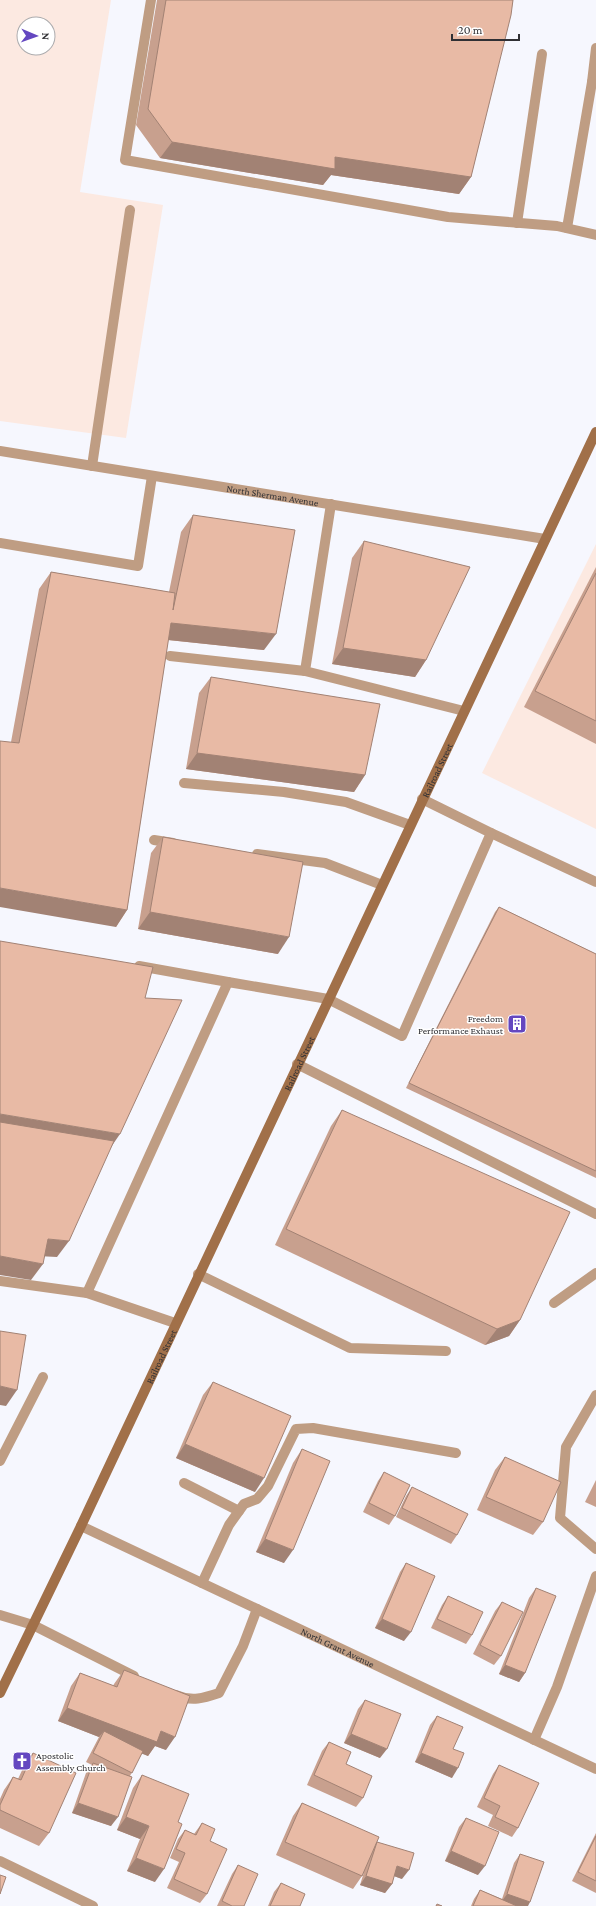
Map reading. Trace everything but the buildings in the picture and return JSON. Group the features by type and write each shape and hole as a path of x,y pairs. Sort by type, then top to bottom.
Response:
{"main road":[{"name":"Railroad Street","path":"0,1693 596,432"}],"street":[{"path":"151,0 125,160 448,217 568,228 596,235"},
{"path":"568,228 594,82 596,48"},
{"path":"517,223 542,54"},
{"path":"92,466 130,210"},
{"name":"North Sherman Avenue","path":"0,451 545,539"},
{"path":"0,543 138,566 152,476"},
{"path":"305,671 331,504"},
{"path":"170,656 305,671 464,711"},
{"path":"184,783 284,792 346,802 410,825"},
{"path":"422,799 596,882"},
{"path":"130,964 328,999 402,1036 491,832"},
{"path":"154,840 185,844"},
{"path":"247,853 325,863 382,885"},
{"path":"87,1294 228,982"},
{"path":"297,1064 596,1214"},
{"path":"554,1303 596,1273"},
{"path":"198,1274 350,1348 446,1351"},
{"path":"0,1281 87,1294 175,1323"},
{"path":"0,1461 43,1378"},
{"path":"596,1395 566,1447 560,1518 596,1549"},
{"path":"202,1583 229,1525 244,1504 257,1499 268,1486 296,1429 313,1428 456,1453"},
{"path":"184,1483 239,1511"},
{"name":"North Grant Avenue","path":"80,1526 596,1768"},
{"path":"534,1740 557,1687 596,1576"},
{"path":"170,1692 184,1699 201,1700 219,1693 243,1646 256,1609"},
{"path":"0,1615 33,1625 141,1680"},
{"path":"0,1861 93,1906"}],"shaded area":[{"path":"0,0 111,0 80,192 163,205 126,438 0,421"},
{"path":"596,544 596,829 482,773"}],"place":[{"name":"Freedom Performance Exhaust","path":"517,1024"},
{"name":"Apostolic Assembly Church","path":"22,1761"}]}
